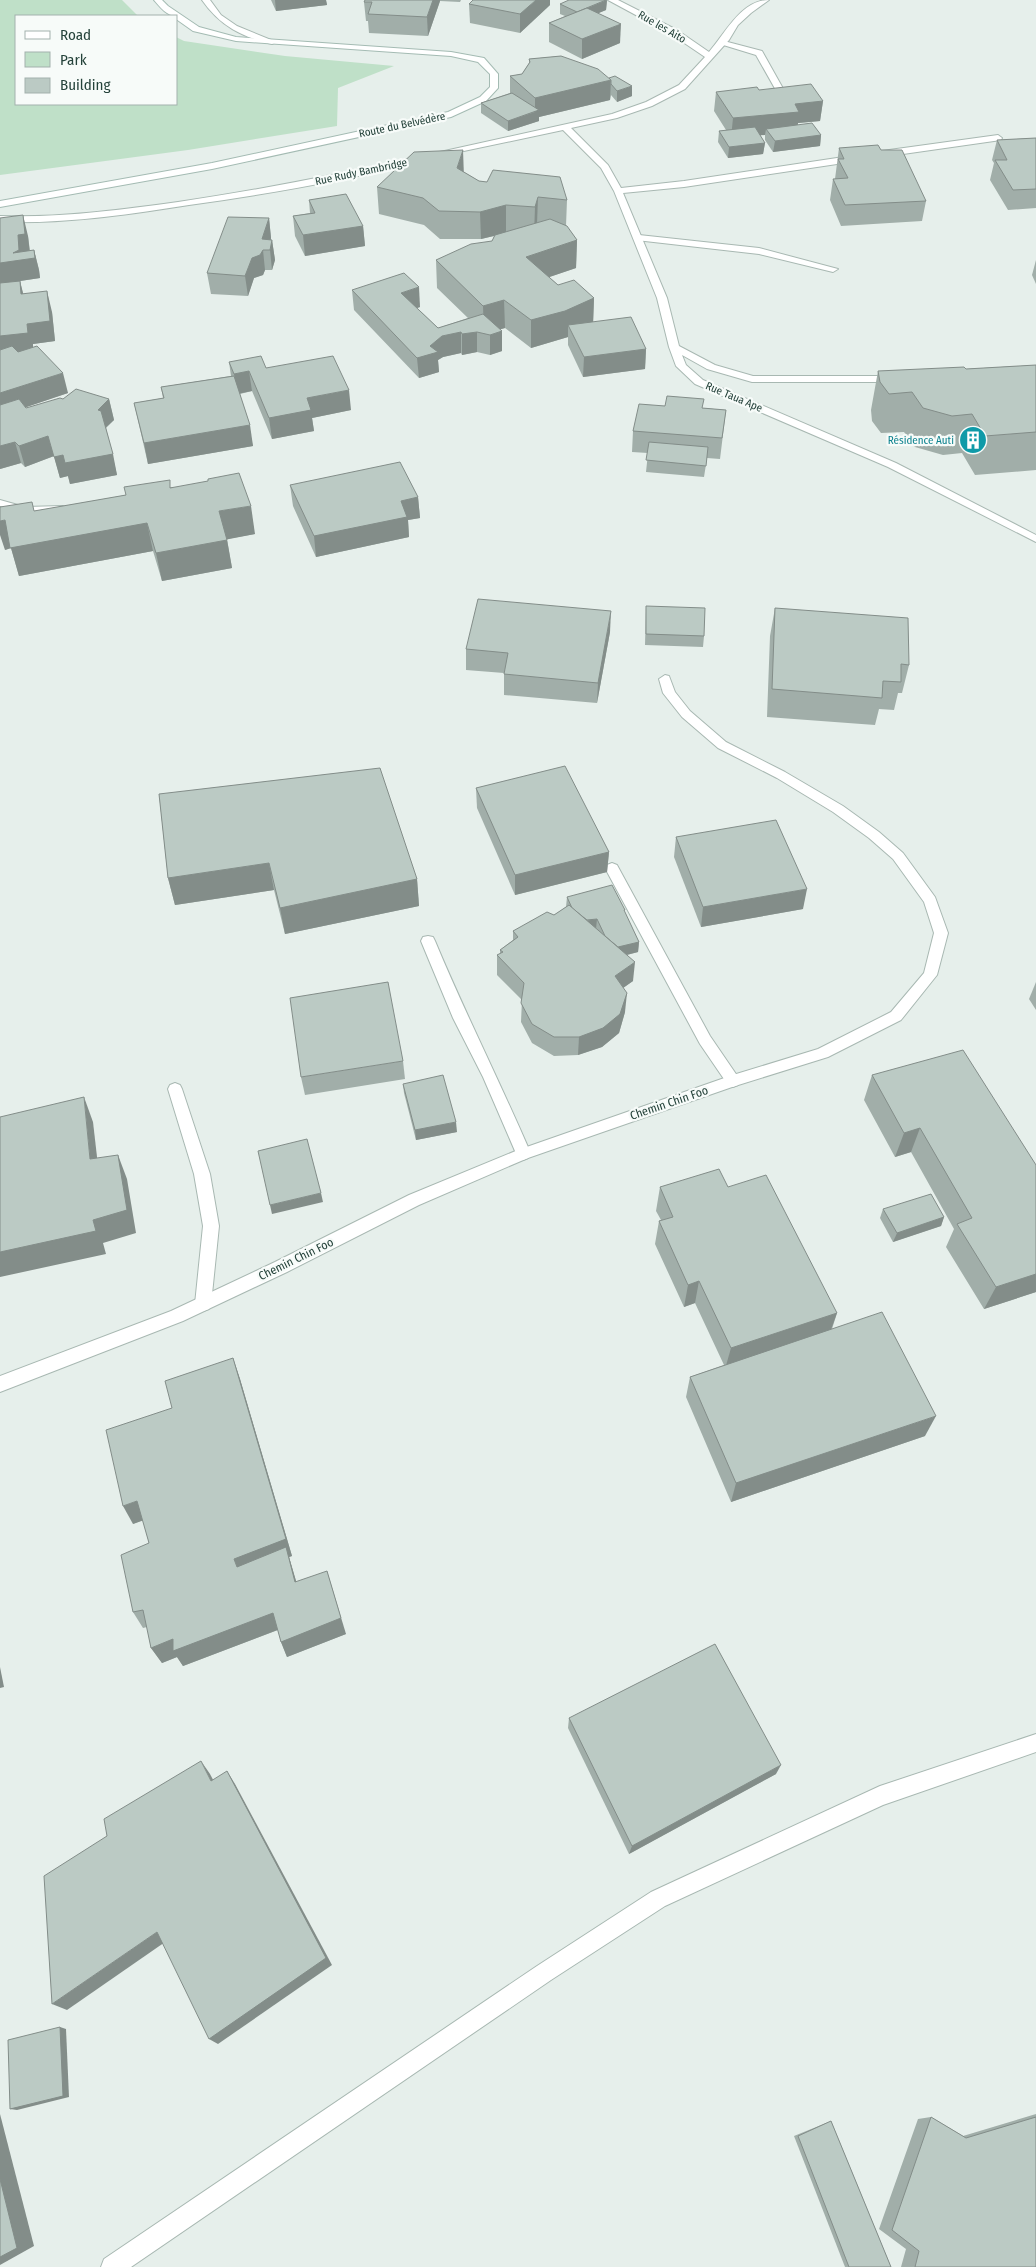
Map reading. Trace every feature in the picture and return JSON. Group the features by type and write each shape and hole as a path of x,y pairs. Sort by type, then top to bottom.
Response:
{"street":[{"name":"Route du Belvédère","path":"158,0 175,15"},
{"path":"206,0 223,22 243,34 272,42"},
{"name":"Rue les Aito","path":"612,0 674,32 710,56"},
{"name":"Rue Rudy Bambridge","path":"0,219 74,217 238,196 302,185 614,116 650,104 682,87 723,42 735,24 748,11 765,0"},
{"name":"Route du Belvédère","path":"0,204 212,166 451,114 483,100 494,88 494,74 480,60 451,54 236,39 196,29 178,17"},
{"path":"723,42 759,53 786,101"},
{"name":"Rue Taua Ape","path":"564,126 605,167 618,191 639,238 662,298 674,347 682,366 698,382 892,465 1036,540"},
{"path":"618,191 684,184 836,160 998,138"},
{"path":"639,238 759,251 833,269"},
{"path":"674,347 711,367 752,379 904,379"},
{"path":"0,503 26,510 74,508"},
{"name":"Chemin Chin Foo","path":"0,1384 177,1316 414,1200 523,1154 733,1081 823,1053 896,1016 930,975 941,933 930,901 898,856 838,809 781,775 722,745 686,714 669,693 665,679"},
{"path":"612,868 705,1040 733,1081"},
{"path":"428,941 460,1018 490,1077 523,1154"},
{"path":"175,1089 202,1174 211,1226 203,1304"},
{"path":"112,2267 544,1973 658,1899 880,1796 1036,1744"}],"green space":[{"path":"0,0 122,0 137,15 15,15 15,105 178,105 178,38 184,41 285,56 394,66 338,88 337,126 188,150 0,175"}],"building":[{"path":"365,0 433,0 427,17 368,14 372,2 364,2"},
{"path":"473,0 536,0 520,14 469,4"},
{"path":"569,0 606,0 577,12 560,4"},
{"path":"587,8 621,24 582,39 549,23"},
{"path":"561,56 598,69 611,80 535,98 510,76 522,74 530,62 529,59"},
{"path":"615,76 632,86 617,91 609,78"},
{"path":"811,84 823,101 795,104 799,112 733,118 716,92 757,87 759,90"},
{"path":"512,93 539,110 508,121 481,103"},
{"path":"812,123 821,135 775,141 766,129"},
{"path":"755,127 765,143 729,147 719,131"},
{"path":"1036,138 1036,189 1013,190 995,160 1007,160 997,140"},
{"path":"878,145 881,150 902,150 926,201 845,205 833,179 848,178 838,159 844,159 839,148"},
{"path":"463,150 457,168 479,181 487,182 493,170 560,177 567,200 538,197 535,207 506,205 480,212 439,211 423,198 377,187 414,152"},
{"path":"346,194 363,226 303,235 293,216 315,213 309,200"},
{"path":"23,215 25,234 18,235 19,250 13,253 34,250 35,258 0,263 0,218"},
{"path":"228,217 269,218 262,239 272,240 270,250 263,250 260,255 252,258 245,276 207,273"},
{"path":"550,219 567,226 577,240 526,257 558,285 574,280 594,298 565,311 531,320 504,300 483,306 436,260 471,244 492,241 495,235"},
{"path":"404,273 419,287 401,293 438,328 483,314 502,331 490,335 477,332 462,334 461,332 442,336 430,346 438,352 417,358 352,290"},
{"path":"20,281 21,294 47,291 50,321 27,324 28,333 0,336 0,283"},
{"path":"631,317 646,349 584,357 568,325"},
{"path":"12,346 18,352 37,346 63,373 0,393 0,350"},
{"path":"261,356 266,368 333,356 349,390 307,398 311,410 269,418 249,371 234,374 229,362"},
{"path":"1036,365 1036,432 985,436 972,414 952,416 923,408 912,392 889,394 880,382 878,371 964,367 966,369"},
{"path":"234,376 250,425 144,443 134,403 164,398 161,387"},
{"path":"76,389 109,399 98,410 101,411 113,454 65,463 63,455 54,457 48,436 19,446 15,442 0,446 0,405 19,399 26,408 60,398 63,399"},
{"path":"667,396 704,399 702,408 726,410 722,438 633,431 639,404 665,406"},
{"path":"649,442 708,447 706,466 646,460"},
{"path":"400,462 418,497 401,501 407,517 314,536 290,485"},
{"path":"239,473 251,506 219,511 227,540 156,553 147,523 10,548 5,520 0,521 0,507 32,502 34,511 126,495 124,487 170,480 170,488"},
{"path":"478,599 611,611 598,683 504,674 508,653 466,649"},
{"path":"646,606 705,608 704,636 646,634"},
{"path":"775,608 908,618 909,665 901,664 901,682 883,681 882,698 772,689"},
{"path":"565,766 609,852 515,875 476,788"},
{"path":"380,768 417,879 280,908 269,863 168,878 159,794"},
{"path":"776,820 807,889 703,907 676,837"},
{"path":"612,885 639,942 618,947 605,936 597,919 587,920 572,908 567,897"},
{"path":"569,905 635,962 615,976 627,993 620,1014 603,1028 579,1037 554,1037 532,1024 521,1003 524,983 497,955 503,952 500,950 518,937 513,931 547,912 554,915"},
{"path":"388,982 403,1061 301,1077 290,998"},
{"path":"963,1050 1036,1165 1036,1274 996,1287 957,1224 972,1218 920,1128 904,1133 872,1075"},
{"path":"443,1075 456,1122 415,1130 403,1084"},
{"path":"84,1097 90,1159 118,1155 127,1210 93,1220 96,1231 0,1252 0,1117"},
{"path":"307,1139 321,1193 270,1205 258,1151"},
{"path":"719,1169 728,1187 766,1175 837,1313 731,1348 699,1281 688,1285 659,1221 673,1217 660,1187"},
{"path":"931,1194 944,1217 897,1233 883,1209"},
{"path":"882,1312 936,1416 736,1483 690,1377"},
{"path":"233,1358 286,1539 234,1559 237,1567 286,1547 295,1582 327,1571 341,1618 281,1642 273,1613 173,1651 173,1639 151,1648 143,1610 133,1612 121,1555 149,1543 137,1501 123,1506 106,1430 172,1408 165,1381"},
{"path":"715,1644 781,1765 632,1846 569,1718"},
{"path":"201,1761 211,1781 227,1771 326,1958 209,2039 157,1932 52,2004 44,1876 107,1836 104,1819"},
{"path":"60,2027 63,2096 10,2109 8,2040"},
{"path":"931,2117 966,2138 1036,2117 1036,2267 915,2267 919,2251 892,2230"},
{"path":"831,2121 891,2267 849,2267 798,2136"},
{"path":"0,2179 17,2248 0,2257"}],"place":[{"name":"Résidence Auti","path":"973,440"}]}
